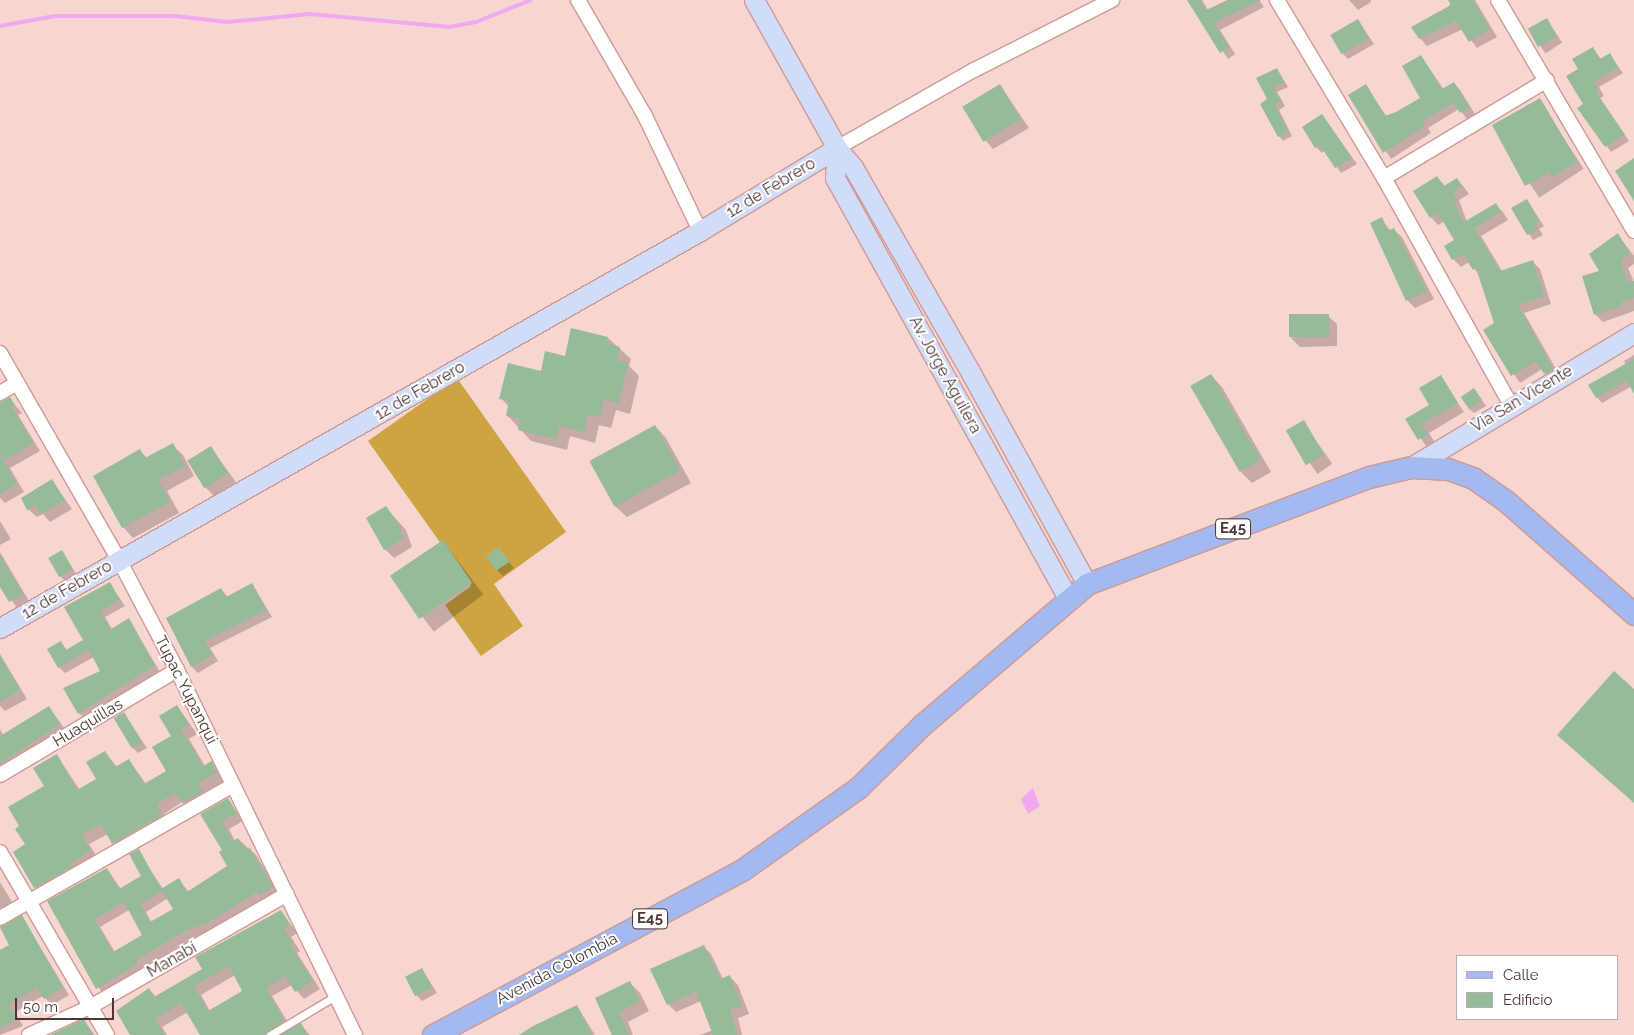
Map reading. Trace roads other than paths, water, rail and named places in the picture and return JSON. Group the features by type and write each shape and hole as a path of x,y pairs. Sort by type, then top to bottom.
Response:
{"main road":[{"name":"E45","path":"1068,599 1087,584 1369,477 1411,468 1448,469 1473,478 1506,501 1634,614"},
{"name":"Avenida Colombia","path":"433,1035 742,870 858,788 922,724 1068,599"}],"street":[{"path":"578,0 645,116 700,231"},
{"name":"Av. Jorge Aguilera","path":"754,0 837,148 853,167 1087,584"},
{"path":"837,148 974,70 1112,0"},
{"path":"1277,0 1384,178 1510,405"},
{"path":"1498,0 1547,80 1634,231"},
{"path":"1384,178 1547,80"},
{"name":"12 de Febrero","path":"2,623 119,560 700,231 837,148"},
{"name":"Av. Jorge Aguilera","path":"837,148 834,178 1068,599"},
{"name":"Via San Vicente","path":"1411,468 1510,405 1634,333"},
{"name":"Tupac Yupanqui","path":"0,353 119,560 177,670 355,1035"},
{"path":"0,393 17,384"},
{"name":"Huaquillas","path":"0,775 177,670"},
{"path":"0,918 233,785"},
{"path":"0,852 106,1035"},
{"name":"Manabí","path":"29,1035 90,1006 287,894"}],"lane":[{"path":"270,1035 336,995"}],"waterway":[{"path":"0,26 55,16 175,16 227,22 310,14 450,27 476,22 531,0"}]}
